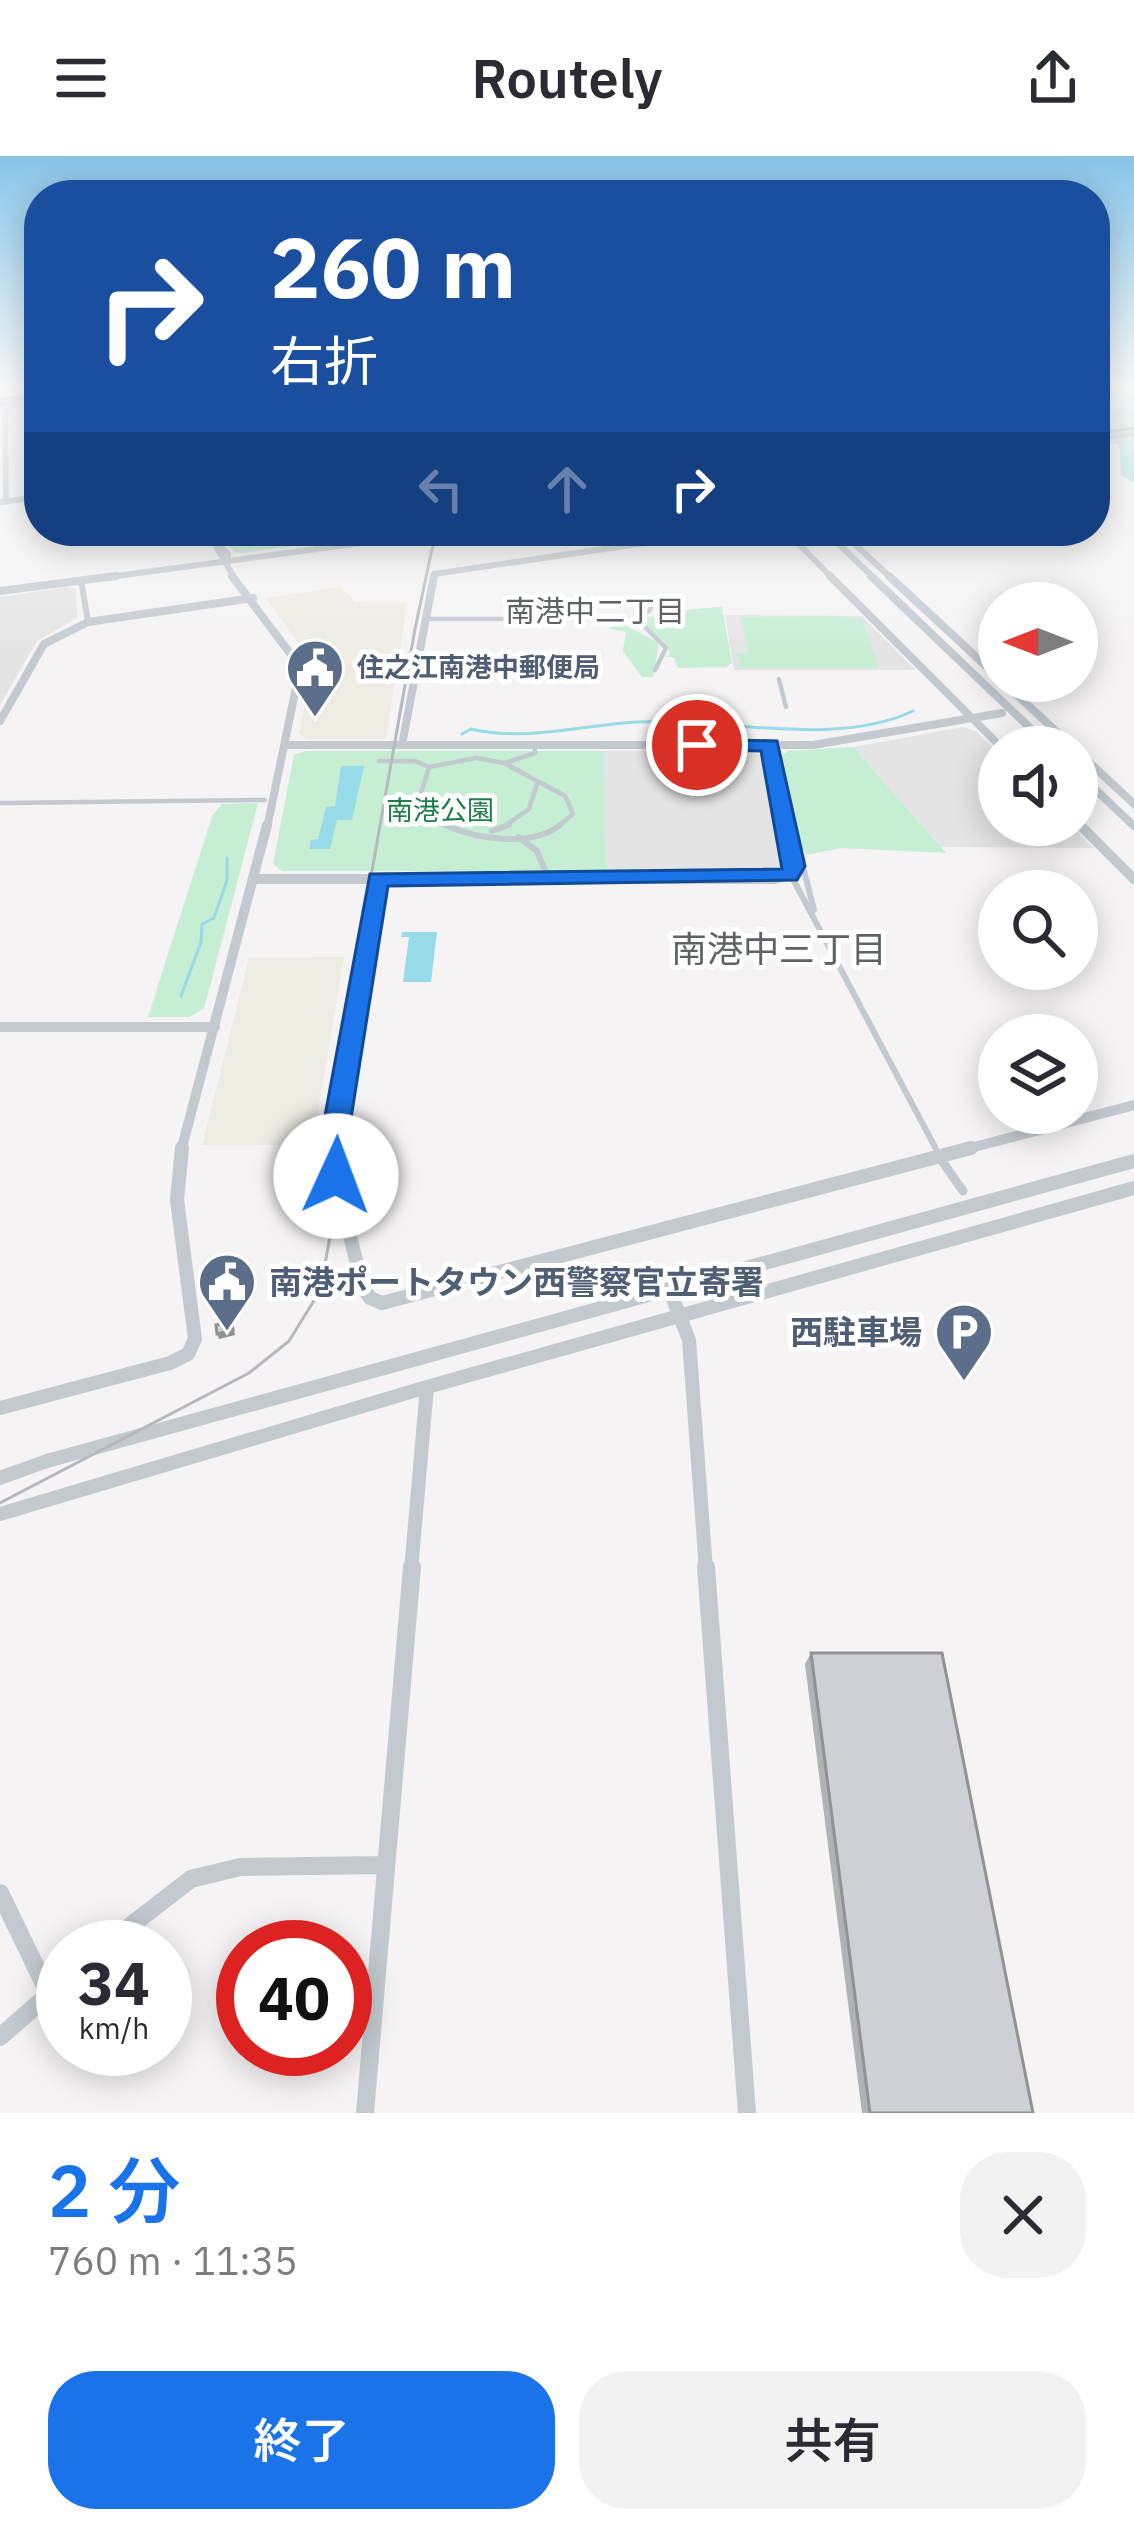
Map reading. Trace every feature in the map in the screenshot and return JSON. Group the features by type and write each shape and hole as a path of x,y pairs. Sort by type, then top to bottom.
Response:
{"street":[{"path":"0,591 324,546"},
{"path":"226,560 334,546"},
{"path":"403,745 434,574 624,546"},
{"path":"801,546 980,726"},
{"path":"841,546 1028,726"},
{"path":"857,546 978,659"},
{"path":"0,1408 188,1354 196,1339 176,1200 179,1158 256,879 298,678 295,660 226,560"},
{"path":"81,580 88,622"},
{"path":"0,721 44,644 88,622 253,598"},
{"path":"430,619 637,619 656,598"},
{"path":"637,619 667,648 655,670"},
{"path":"779,679 786,707"},
{"path":"1024,702 1050,726"},
{"path":"285,745 770,745 851,741 1002,713"},
{"path":"256,879 789,875 794,866 770,745"},
{"path":"416,760 418,748"},
{"path":"519,766 535,748"},
{"path":"379,761 416,760 429,767 476,758 519,766 537,784 565,796 573,814 546,836 445,827 424,812 419,790 429,767"},
{"path":"1098,770 1134,804"},
{"path":"485,833 526,812 538,795 537,784"},
{"path":"1098,792 1134,826"},
{"path":"0,812 3,803 265,800"},
{"path":"517,837 537,851 546,873"},
{"path":"1098,844 1134,879"},
{"path":"801,859 815,917"},
{"path":"378,879 334,1137 336,1176 362,1286 382,1304 1134,1105"},
{"path":"794,881 936,1149"},
{"path":"0,1027 215,1027"},
{"path":"942,1161 963,1192"},
{"path":"0,1478 47,1461 1134,1162"},
{"path":"0,1514 427,1387 1134,1188"},
{"path":"670,1292 688,1340 747,2113"},
{"path":"365,2113 427,1387"},
{"path":"138,1920 191,1879 240,1867 385,1864"},
{"path":"0,1893 36,1954"},
{"path":"0,2037 36,2006"}],"shaded area":[{"path":"341,587 355,602 407,603 386,739 307,739 299,734 310,677 308,657 266,598"},
{"path":"76,589 77,618 37,641 0,705 0,597"},
{"path":"725,615 862,616 916,670 734,670"},
{"path":"963,727 976,731 978,846 1093,848 941,847 853,747"},
{"path":"750,750 761,755 782,865 772,871 607,871 603,751"},
{"path":"344,957 312,1145 202,1145 249,958"}],"green space":[{"path":"230,546 294,546 242,553"},
{"path":"722,607 732,663 726,667 678,668 674,658 665,656 670,655 668,649 644,619 671,612"},
{"path":"741,617 863,620 878,668 740,668 737,654 748,653"},
{"path":"618,621 659,643 653,677 642,677 623,651 626,632 611,629 606,622"},
{"path":"853,747 946,853 841,848 806,855 797,837 780,756 788,751"},
{"name":"南港公園","path":"306,751 603,751 607,871 282,871 273,864 294,755"},
{"path":"258,803 204,1009 189,1017 148,1017 212,816 222,804"}],"water":[{"path":"341,766 364,766 352,820 337,820 330,849 309,849 311,840 318,839 326,807 335,806"},
{"path":"402,932 437,932 431,982 403,982 409,937 401,937"}],"building":[{"path":"232,1321 233,1330 217,1334 216,1325"},
{"path":"811,1653 942,1653 1033,2113 870,2113"}],"waterway":[{"path":"462,734 471,729 533,733 637,722 814,730 882,722 913,711"},
{"path":"181,996 201,942 202,924 214,918 227,880 227,858"}],"tram line":[{"path":"0,1503 249,1373 289,1341 320,1291 330,1237 333,1121 368,893 434,546"}],"place":[{"name":"住之江南港中郵便局","path":"315,719"},
{"name":"南港ポートタウン西警察官立寄署","path":"227,1333"},
{"name":"西駐車場","path":"964,1383"}],"district":[{"name":"南港中二丁目","path":"595,612"},
{"name":"南港中三丁目","path":"779,949"}],"route":[{"path":"336,1176 334,1137 378,879 775,879 789,875 794,866 770,745 697,745"}]}
